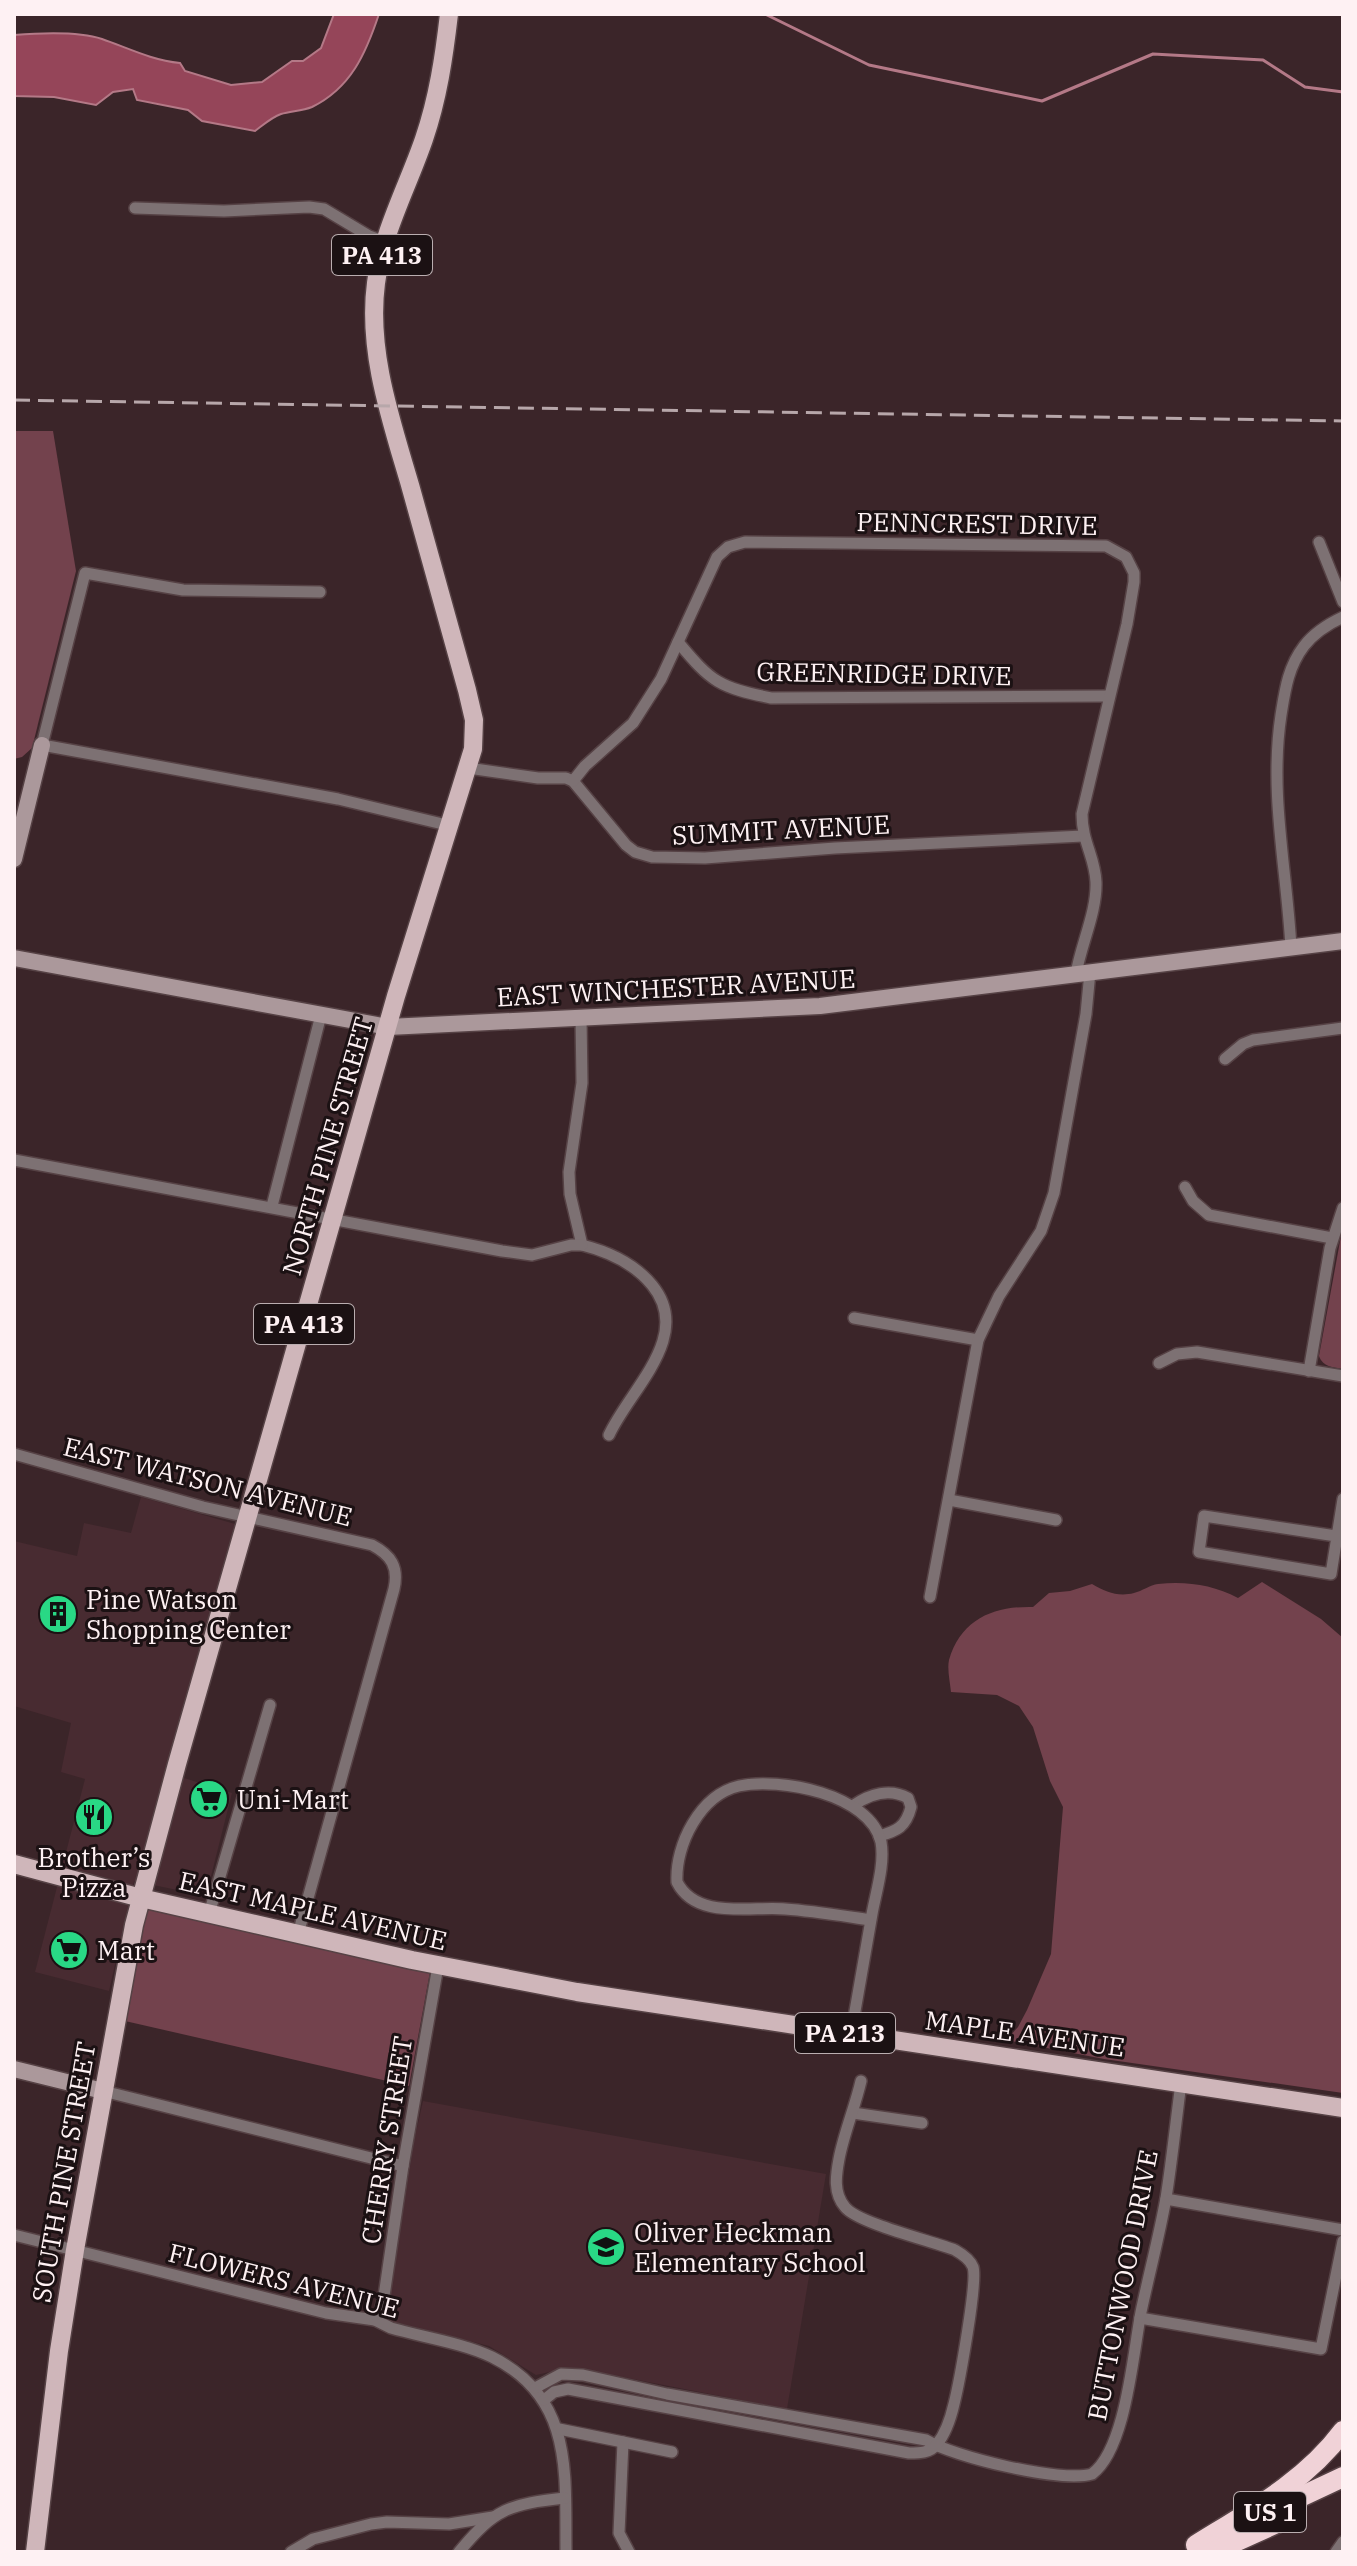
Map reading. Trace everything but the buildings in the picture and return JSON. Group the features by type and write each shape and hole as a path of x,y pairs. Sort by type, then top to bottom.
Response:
{"highway":[{"path":"1196,2550 1294,2481 1324,2454 1343,2431"},
{"name":"US 1","path":"1196,2550 1343,2477"},
{"name":"US 1","path":"1196,2550 1343,2492"}],"main road":[{"name":"PA 413","path":"385,242 432,113 442,71 449,14"},
{"name":"NORTH PINE STREET","path":"141,1898 388,1027 473,749 474,720 378,364 375,286 385,242"},
{"path":"14,859 42,745"},
{"name":"EAST WINCHESTER AVENUE","path":"14,958 388,1027 820,1006 1343,941"},
{"name":"EAST MAPLE AVENUE","path":"14,1864 209,1914 509,1979"},
{"name":"SOUTH PINE STREET","path":"35,2552 59,2351 75,2250 141,1898"},
{"name":"MAPLE AVENUE","path":"509,1979 1343,2108"},
{"path":"14,2069 103,2091"}],"street":[{"path":"135,208 224,211 324,209 385,242"},
{"path":"1319,542 1343,602"},
{"name":"PENNCREST DRIVE","path":"573,781 585,766 633,723 661,679 712,566 722,551 737,544 1106,546 1126,557 1134,573 1127,624 1082,814 1083,836 1094,865 1096,883 1083,973 1086,1014 1054,1193 1041,1231 999,1296 978,1340 930,1597"},
{"path":"320,592 183,590 85,573 42,745 338,799 451,826"},
{"path":"1291,948 1275,768 1284,691 1302,648 1316,634 1343,617"},
{"name":"GREENRIDGE DRIVE","path":"678,642 700,670 720,685 771,698 1109,696"},
{"path":"468,768 573,781"},
{"name":"SUMMIT AVENUE","path":"573,781 626,845 635,852 652,857 705,858 1083,836"},
{"path":"272,1206 321,1015"},
{"path":"581,1018 582,1083 569,1172 570,1194 582,1245"},
{"path":"1225,1059 1253,1040 1343,1028"},
{"path":"14,1160 532,1255 571,1245 600,1250 632,1265 656,1290 667,1315 663,1343 656,1358 609,1435"},
{"path":"1185,1187 1193,1201 1209,1215 1332,1238"},
{"path":"1309,1371 1332,1238 1343,1208"},
{"path":"854,1318 978,1340"},
{"path":"1159,1363 1177,1354 1197,1352 1343,1376"},
{"name":"EAST WATSON AVENUE","path":"14,1454 248,1518 372,1545 389,1556 396,1574 394,1589 298,1934"},
{"path":"1336,1536 1204,1516 1199,1552 1331,1574 1343,1499"},
{"path":"949,1500 1056,1520"},
{"path":"209,1914 270,1705"},
{"path":"851,2034 871,1920 882,1854 879,1836 873,1825 854,1805 821,1792 779,1786 740,1786 705,1807 690,1828 679,1861 677,1882 690,1897 727,1909 786,1909 871,1920"},
{"path":"854,1805 879,1794 895,1793 908,1798 911,1807 904,1825 899,1830 879,1836"},
{"name":"CHERRY STREET","path":"375,2320 384,2296 438,1966"},
{"path":"861,2081 837,2173 838,2194 843,2205 849,2211 881,2225 955,2250 973,2267 974,2287 957,2392 948,2424 936,2446"},
{"name":"BUTTONWOOD DRIVE","path":"535,2388 561,2374 583,2375 667,2394 926,2440 951,2453 1054,2475 1092,2474 1102,2464 1122,2416 1166,2199 1181,2083"},
{"path":"103,2091 403,2166"},
{"path":"853,2113 922,2123"},
{"path":"1166,2199 1343,2230"},
{"name":"FLOWERS AVENUE","path":"14,2235 326,2313 375,2320 391,2328 491,2357 525,2377 544,2400 559,2429"},
{"path":"1140,2318 1321,2349 1343,2241"},
{"name":"BUTTONWOOD DRIVE","path":"544,2400 554,2392 568,2389 909,2453 925,2453 936,2446"},
{"path":"566,2552 559,2429 672,2452"},
{"path":"623,2442 619,2533 629,2552"},
{"path":"459,2552 479,2527 493,2517 528,2502 565,2498"},
{"path":"291,2552 313,2539 371,2524 449,2524 493,2517"},
{"path":"1336,2552 1343,2542"}],"shaded area":[{"path":"334,14 379,14 369,42 347,80 312,107 278,115 255,131 202,121 188,110 137,100 133,89 113,92 96,105 54,97 14,96 14,35 58,33 92,36 149,56 180,63 185,71 231,85 262,82 292,61 303,61 321,48"},
{"path":"14,431 53,431 76,571 32,748 22,757 14,759"},
{"path":"1343,1225 1343,1369 1326,1364 1319,1356"},
{"path":"141,1497 235,1524 165,1772 232,1793 206,1896 134,1881 109,1991 35,1972 85,1779 61,1772 71,1723 14,1706 14,1541 77,1556 84,1523 131,1533"},
{"path":"1262,1582 1321,1619 1343,1638 1343,2093 1104,2059 1006,2040 1027,2010 1051,1954 1063,1807 1050,1781 1033,1727 1019,1706 997,1695 951,1692 948,1664 954,1646 971,1625 992,1613 1033,1607 1049,1593 1092,1584 1123,1594 1158,1584 1179,1583 1209,1587 1238,1598"},
{"path":"149,1908 430,1972 409,2086 125,2021"},
{"name":"Oliver Heckman Elementary School","path":"423,2101 826,2174 787,2409 586,2370 563,2369 536,2375 489,2346 386,2320"}],"waterway":[{"path":"765,14 869,65 1042,101 1153,54 1263,60 1305,87 1343,92"}],"railway":[{"path":"14,400 1343,421"}],"place":[{"name":"Pine Watson Shopping Center","path":"58,1614"},
{"name":"Uni-Mart","path":"209,1799"},
{"name":"Brother’s Pizza","path":"94,1817"},
{"name":"Mart","path":"69,1950"},
{"name":"Oliver Heckman Elementary School","path":"606,2247"}]}
